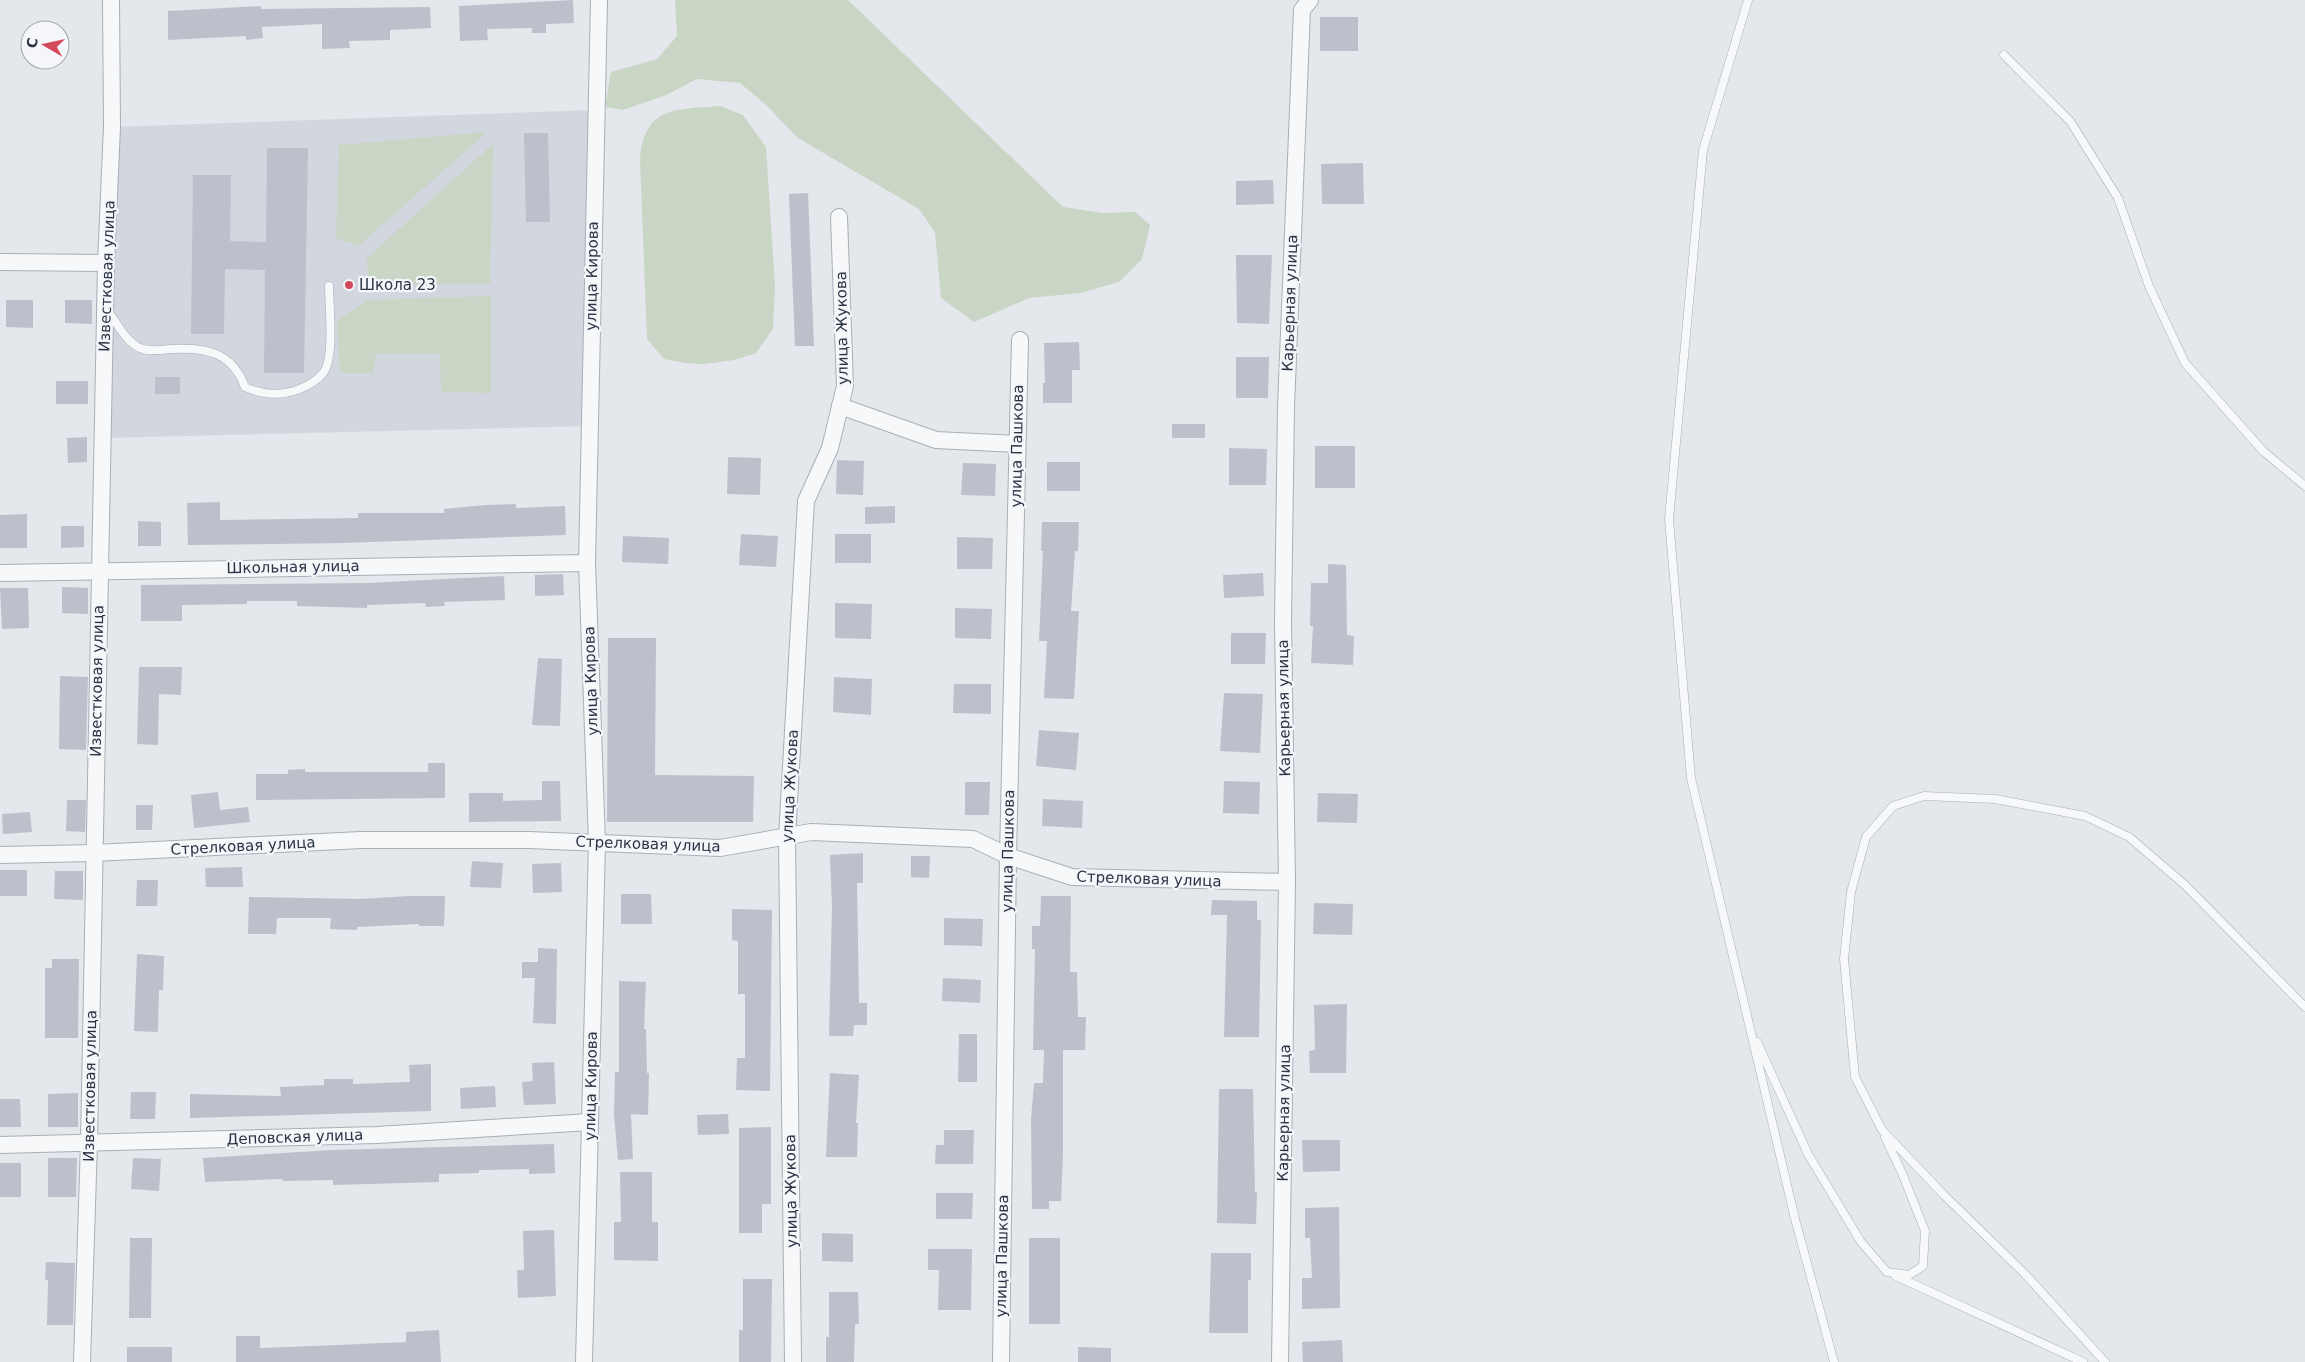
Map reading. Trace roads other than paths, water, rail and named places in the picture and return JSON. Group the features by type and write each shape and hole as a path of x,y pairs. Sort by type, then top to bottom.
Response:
{"street":[{"name":"Известковая улица","path":"82,1362 89,1143 106,263 112,127 112,0"},
{"name":"улица Кирова","path":"584,1362 597,842 587,562 599,0"},
{"name":"Карьерная улица","path":"1280,1362 1287,882 1283,622 1286,436 1302,10 1310,0"},
{"name":"улица Жукова","path":"793,1362 787,838 806,501 830,448 845,386 839,217"},
{"path":"0,262 106,263"},
{"name":"улица Пашкова","path":"1001,1362 1008,856 1020,340"},
{"path":"840,406 936,440 1017,444"},
{"name":"Школьная улица","path":"0,573 587,562"},
{"name":"Стрелковая улица","path":"0,855 94,853 361,840 597,842 720,848 787,838 811,832 973,839 1008,856 1072,877 1287,882"},
{"name":"Деповская улица","path":"0,1145 377,1135 590,1122"}],"lane":[{"path":"1748,0 1703,150 1669,520 1691,778 1796,1219 1834,1362"},
{"path":"2004,55 2070,122 2118,198 2149,286 2185,363 2263,451 2305,486"},
{"path":"105,307 127,336 140,348 159,350 185,348 220,354 231,362 240,374 245,387 257,393 289,392 308,387 324,372 329,351 329,286"},
{"path":"1888,1272 1909,1275 1922,1266 1925,1230 1902,1172 1855,1077 1844,959 1851,892 1866,837 1893,806 1924,796 1995,799 2085,816 2129,837 2186,885 2305,1007"},
{"path":"1750,1027 1808,1154 1838,1207 1861,1242 1888,1272 2083,1362"},
{"path":"1882,1130 1944,1195 2025,1274 2105,1362"}],"place":[{"name":"Школа 23","path":"349,285"}]}
